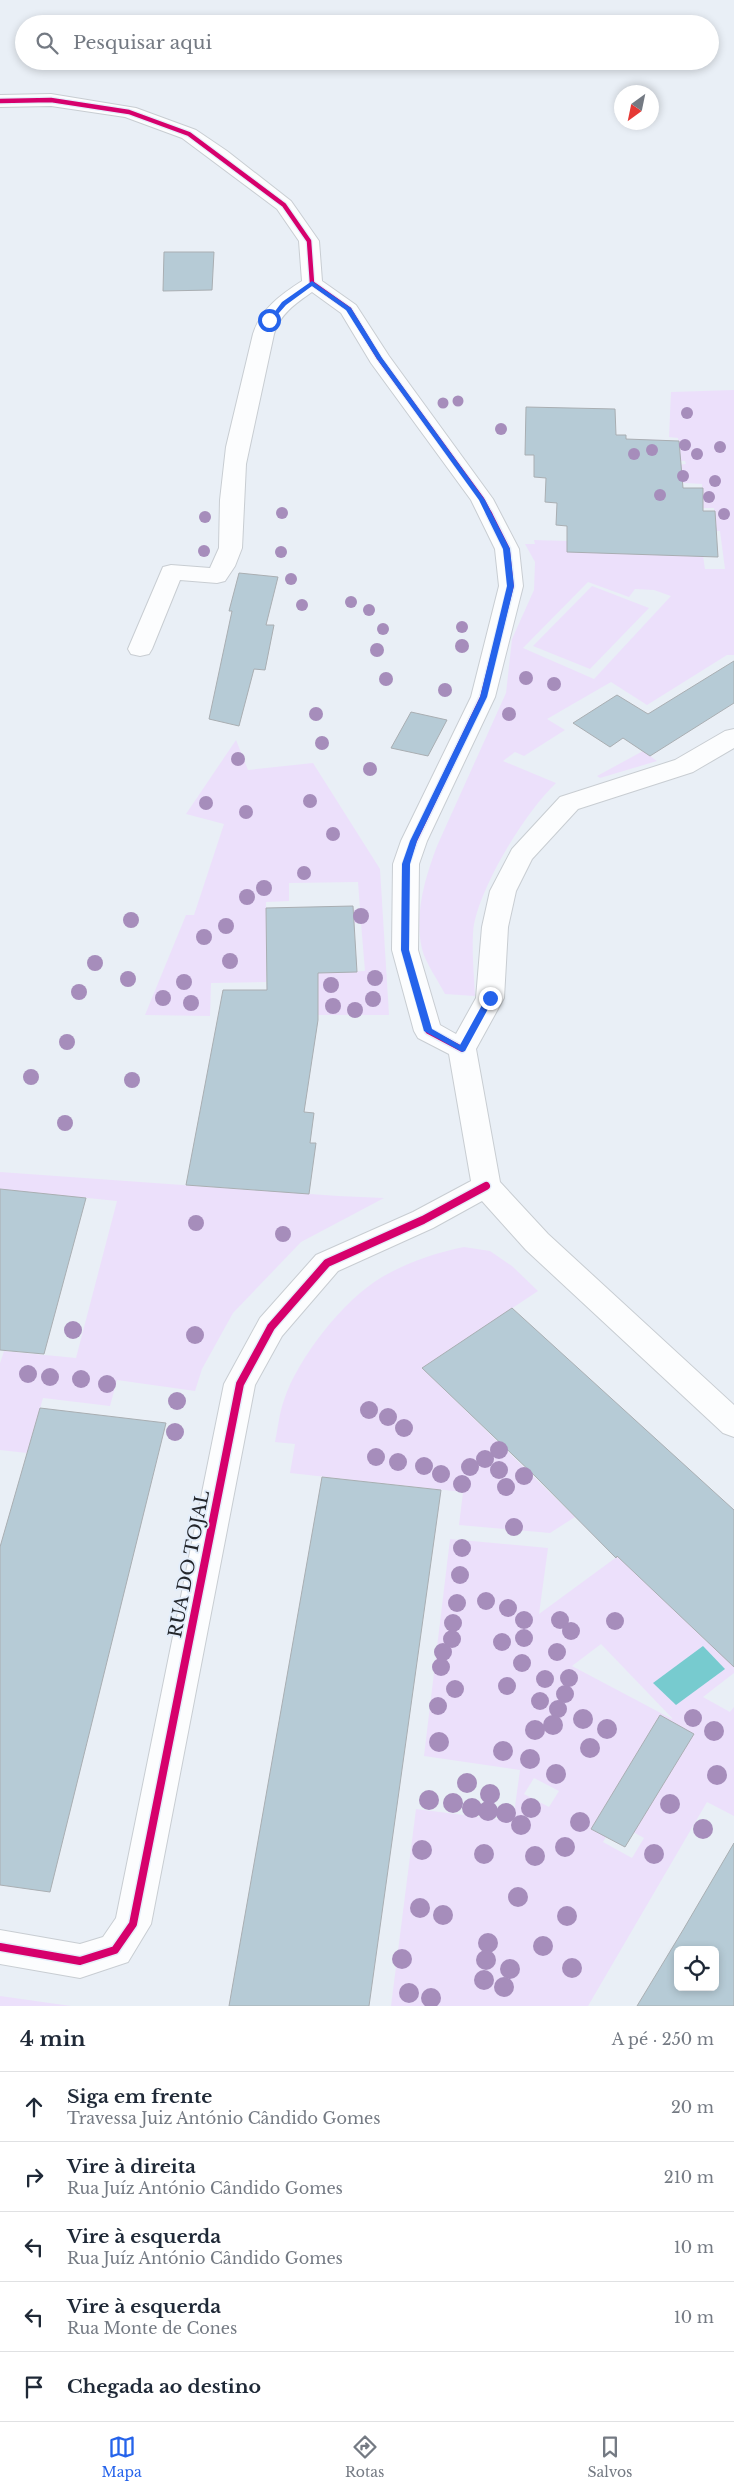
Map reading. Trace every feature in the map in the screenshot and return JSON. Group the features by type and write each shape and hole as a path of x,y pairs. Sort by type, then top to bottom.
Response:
{"street":[{"path":"0,101 51,100 129,112 189,134 220,155 284,205 309,241 312,283"},
{"path":"140,649 170,572 217,576 226,564 232,548 230,516 234,461 244,413 269,320 284,303 312,283"},
{"path":"312,283 349,309 379,358 482,500 507,549 511,586 483,697 414,841 406,864 405,950 428,1031 462,1049"},
{"path":"734,737 684,766 568,803 521,855 503,891 495,927 490,998 462,1049 486,1186 537,1242 734,1424"},
{"name":"RUA DO TOJAL","path":"0,1947 80,1961 114,1950 133,1924 240,1384 271,1327 327,1263 424,1220 486,1186"}],"shaded area":[{"path":"734,390 734,655 727,655 647,705 611,682 547,719 565,730 524,756 515,752 503,761 556,783 519,829 486,888 474,924 475,996 445,994 429,966 422,949 419,923 422,896 437,846 506,693 512,639 534,590 535,562 525,544 535,544 534,540 567,541 703,556 705,569 725,569 720,531 716,531 714,508 703,508 702,484 636,480 675,465 686,464 685,461 626,458 626,439 662,440 662,456 680,457 678,438 669,437 671,392","holes":["588,582 629,597 635,589 654,590 671,596 594,679 523,648"]},
{"path":"592,586 649,608 590,669 533,646"},
{"path":"236,740 248,770 313,763 380,869 389,1015 318,1015 318,973 365,971 361,923 354,923 353,910 360,909 358,882 289,883 289,901 266,902 266,982 211,983 210,1016 145,1015 186,915 194,915 224,824 186,814"},
{"path":"643,751 657,761 600,778 597,776"},
{"path":"0,1172 384,1198 301,1242 233,1313 202,1369 195,1391 117,1380 110,1406 43,1398 27,1453 0,1450 0,1363 4,1351 76,1358 117,1201 0,1189"},
{"path":"464,1247 490,1251 512,1266 538,1291 422,1368 575,1517 550,1533 459,1525 463,1492 290,1473 295,1444 275,1442 282,1405 300,1366 324,1331 352,1300 382,1277 402,1267 443,1252"},
{"path":"450,1539 548,1548 539,1614 618,1556 708,1643 734,1624 734,1673 703,1697 730,1712 734,1707 734,1816 707,1802 588,2006 391,2006 416,1809 513,1821 520,1770 424,1756","holes":["601,1644 672,1718 672,1719 572,1666","534,1778 559,1791 549,1807 524,1794","615,1822 644,1838 632,1858 603,1842"]},
{"path":"0,1996 71,2006 0,2006"}],"water":[{"path":"703,1646 725,1669 676,1705 653,1683"}],"building":[{"path":"164,252 214,252 212,290 163,291"},
{"path":"526,407 615,409 616,435 626,435 626,439 679,441 683,488 703,488 703,511 715,511 718,557 567,552 567,526 556,525 557,503 545,502 546,478 534,477 534,455 525,455"},
{"path":"239,573 278,577 266,625 274,625 265,670 254,669 239,726 209,719 232,611 229,611"},
{"path":"734,661 734,703 650,756 623,738 610,747 573,723 617,695 648,714"},
{"path":"411,712 447,720 428,756 391,748"},
{"path":"353,906 357,972 318,973 318,1020 304,1112 314,1113 310,1143 316,1143 309,1194 186,1185 223,990 267,990 266,908"},
{"path":"0,1189 86,1198 44,1354 0,1350"},
{"path":"512,1308 734,1510 734,1667 617,1556 616,1558 536,1477 422,1368"},
{"path":"40,1408 166,1423 50,1892 0,1885 0,1547"},
{"path":"322,1477 441,1490 369,2006 229,2006"},
{"path":"660,1715 694,1734 625,1847 591,1829"},
{"path":"734,1843 734,2006 637,2006 683,1930"}],"cycle path":[{"path":"0,101 51,100 129,112 189,134 220,155 284,205 309,241 312,283 349,309 379,358 482,499 507,549 511,586 483,697 414,841 406,864 405,950 428,1031 462,1049"},
{"path":"0,1947 80,1961 115,1950 133,1924 240,1384 271,1327 327,1263 423,1220 486,1186"}],"route":[{"path":"269,320 284,303 312,283 349,309 379,358 482,500 507,549 511,586 483,697 414,841 406,864 404,907 405,950 428,1031 462,1049 490,998"}]}
